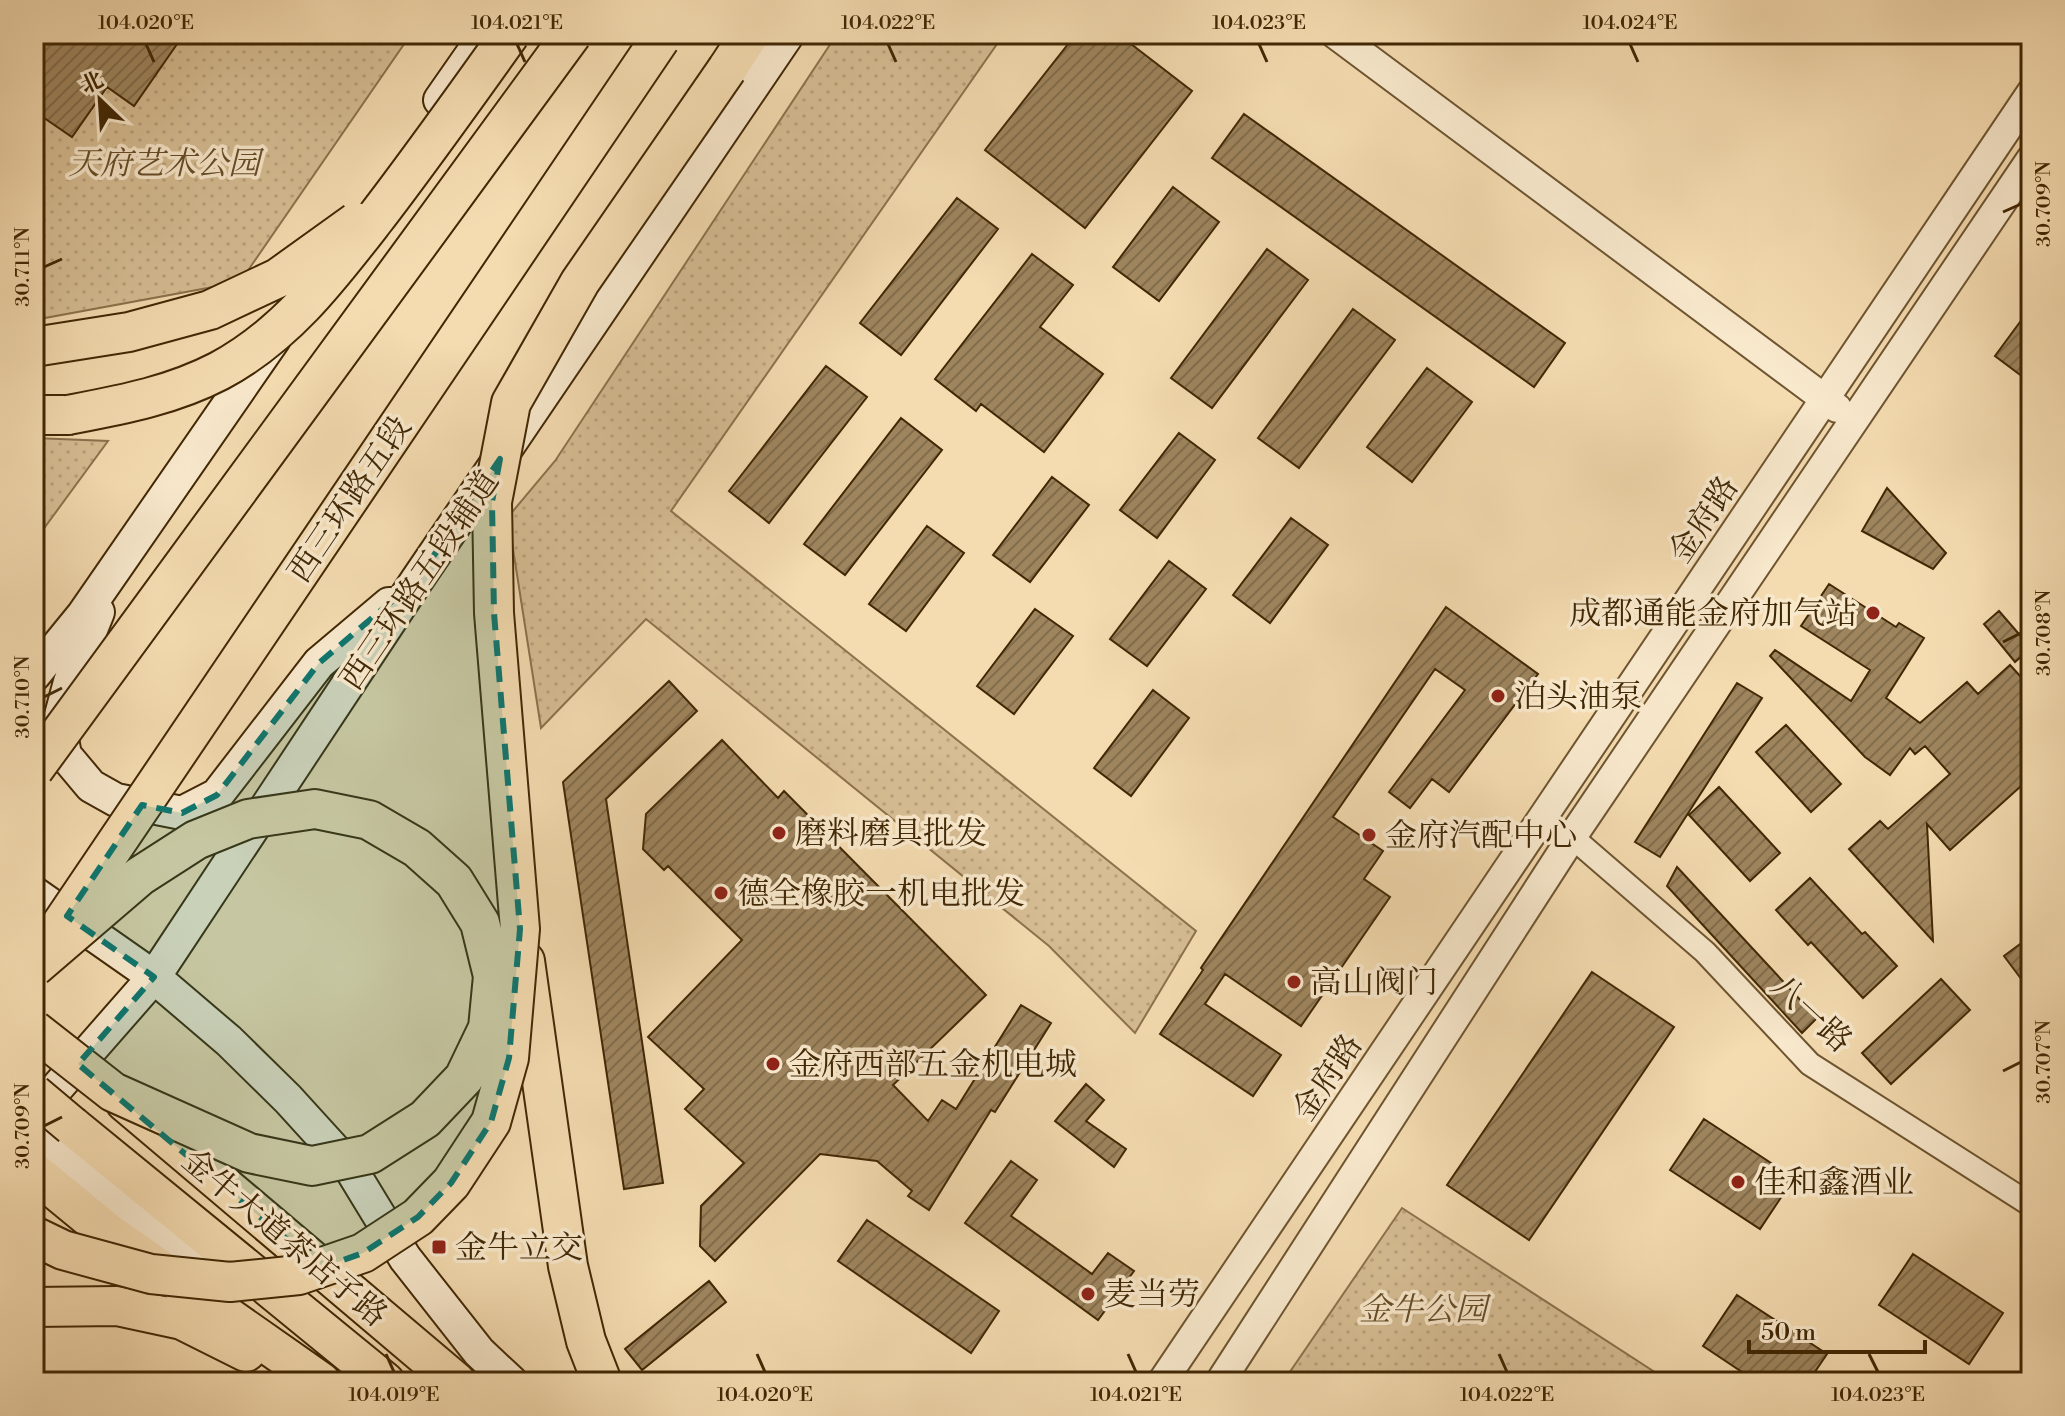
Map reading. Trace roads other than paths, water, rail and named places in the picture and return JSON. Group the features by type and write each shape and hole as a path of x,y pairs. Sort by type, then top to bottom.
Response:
{"highway":[{"path":"34,415 68,415 149,400 218,372 274,336 322,287 414,169 510,34"},
{"path":"34,769 572,34"},
{"path":"602,1382 586,1341 568,1266 520,929 494,613 492,502 511,403 580,282 750,34"},
{"name":"西三环路五段","path":"34,966 662,37"},
{"path":"34,347 129,332 210,310 278,278 347,231 414,169"},
{"path":"34,966 140,876 196,840 248,819 315,809 369,820 417,848 454,881 480,923 493,976 488,1028 464,1078 425,1119 370,1154 312,1166 249,1153 113,1092 34,1030"},
{"path":"34,1236 63,1250 151,1274 230,1282 299,1275 363,1253 418,1217 451,1183 491,1122 509,1058 520,929"},
{"name":"金牛大道茶店子路","path":"113,1092 456,1382"},
{"name":"金牛大道茶店子路","path":"34,1094 385,1382"},
{"path":"34,1172 107,1232 321,1382"},
{"path":"34,1307 117,1306 182,1320 305,1382"}],"main road":[{"path":"34,675 83,615 486,34"},
{"name":"西三环路五段辅道","path":"34,1114 154,977 417,580 788,34"},
{"path":"116,568 70,682 59,723 65,755 91,786 116,800 182,813 217,795 319,663 417,580"},
{"path":"34,893 154,977 229,1041 288,1099 349,1166 405,1258 479,1352 511,1382"},
{"path":"116,1202 335,1382"}],"street":[{"path":"1335,34 1854,421"},
{"name":"金府路","path":"1162,1382 2031,93"},
{"path":"1220,1382 1572,837 2031,159"},
{"name":"八一路","path":"1572,837 1705,952 1810,1064 2031,1205"},
{"path":"34,1133 116,1202"}],"place":[{"name":"成都通能金府加气站","path":"1873,613"},
{"name":"泊头油泵","path":"1498,696"},
{"name":"磨料磨具批发","path":"779,833"},
{"name":"金府汽配中心","path":"1369,835"},
{"name":"德全橡胶一机电批发","path":"721,893"},
{"name":"高山阀门","path":"1294,982"},
{"name":"金府西部五金机电城","path":"773,1064"},
{"name":"佳和鑫酒业","path":"1738,1182"},
{"name":"金牛立交","path":"439,1247"},
{"name":"麦当劳","path":"1088,1294"}],"park label":[{"name":"天府艺术公园","path":"164,163"},
{"name":"金牛公园","path":"1423,1309"}]}
